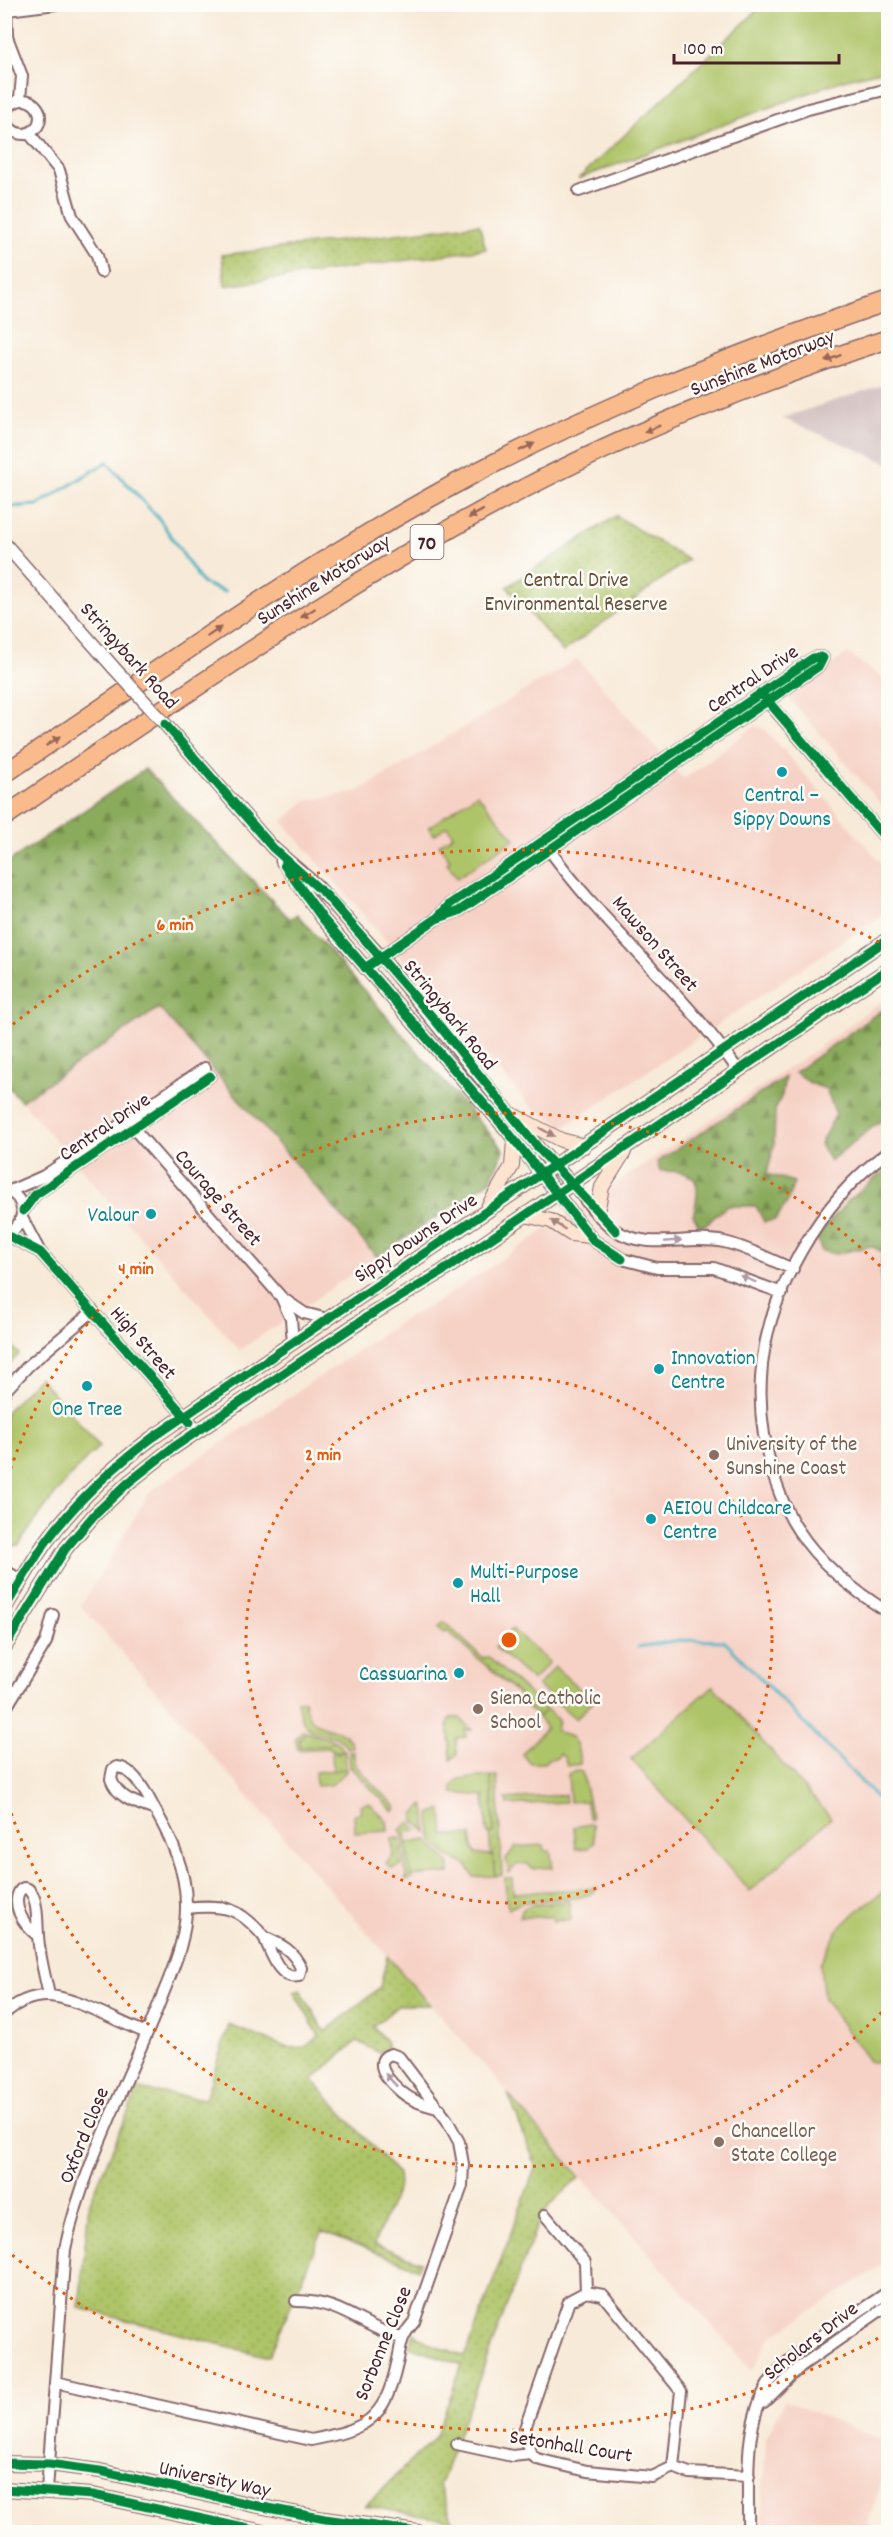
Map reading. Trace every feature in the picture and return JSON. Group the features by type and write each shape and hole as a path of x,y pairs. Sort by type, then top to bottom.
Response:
{"highway":[{"name":"Sunshine Motorway","path":"4,774 295,578 485,468 660,385 888,301"},
{"name":"Sunshine Motorway","path":"4,817 333,597 524,488 669,422 758,386 888,339"}],"main road":[{"name":"Sippy Downs Drive","path":"4,1609 54,1531 97,1484 133,1453 485,1211 888,939"},
{"name":"Sippy Downs Drive","path":"4,1648 62,1554 95,1514 145,1468 367,1317 440,1273 556,1192 888,969"},
{"path":"511,1114 561,1140 584,1146"},
{"path":"485,1211 512,1167 514,1140"},
{"path":"597,1213 602,1187 628,1145"},
{"path":"525,1215 551,1221 571,1234 590,1236"},
{"name":"University Way","path":"4,2463 49,2464 100,2471 325,2519 417,2532"},
{"name":"University Way","path":"4,2489 47,2490 128,2502 262,2532"}],"street":[{"path":"20,99 21,76 7,37 6,7 56,4"},
{"path":"579,191 808,109 888,89"},
{"path":"4,136 29,133 38,127 41,114 34,102 20,99 8,108 5,122 16,133"},
{"path":"29,133 59,170 72,216 98,255 101,272"},
{"name":"Stringybark Road","path":"4,543 273,848 323,918 556,1192"},
{"name":"Central Drive","path":"365,968 436,919 459,910 547,845 764,697 813,658 823,658 819,666 764,697"},
{"path":"764,697 888,841"},
{"name":"Mawson Street","path":"547,845 724,1050 738,1070"},
{"name":"Stringybark Road","path":"273,848 321,890 381,957 554,1166 571,1183"},
{"name":"Central Drive","path":"7,1191 44,1176 130,1124 208,1072"},
{"name":"Central Drive","path":"5,1234 16,1229 35,1195 130,1124"},
{"name":"Courage Street","path":"130,1124 282,1298 304,1313 327,1319"},
{"path":"888,1152 858,1175 836,1198 812,1231 782,1293 765,1347 761,1376 764,1436 776,1482 787,1510 807,1543 839,1575 888,1611"},
{"path":"571,1183 616,1231 636,1240 661,1242 700,1239 724,1242 793,1269"},
{"name":"High Street","path":"7,1191 19,1199 23,1214 40,1252 198,1431"},
{"path":"556,1192 590,1236 611,1253 634,1264 657,1268 714,1268 782,1293"},
{"name":"High Street","path":"5,1234 40,1252"},
{"name":"Courage Street","path":"282,1298 291,1319 293,1342"},
{"path":"4,1392 28,1366 93,1311"},
{"path":"4,1570 22,1581"},
{"path":"4,1711 46,1642 53,1615"},
{"name":"Oxford Close","path":"47,2490 65,2248 73,2210 180,1950 186,1908 184,1884 176,1852 155,1809"},
{"path":"186,1908 224,1907 239,1912 250,1920 264,1937"},
{"path":"38,1936 49,1995"},
{"path":"4,2013 12,2006 34,1997 49,1995 66,1999 147,2033"},
{"name":"Sorbonne Close","path":"55,2382 311,2440 348,2433 365,2424 377,2412 391,2386 401,2338 414,2322 462,2186 462,2153 454,2131 440,2109 399,2057 391,2054 383,2058 381,2062 383,2071 404,2094 412,2100 440,2109"},
{"path":"544,2215 585,2262 586,2292"},
{"path":"531,2454 523,2434 569,2301 586,2292 603,2295 681,2391 673,2467 689,2474 749,2476"},
{"name":"Scholars Drive","path":"748,2532 751,2440 758,2409 770,2381 783,2366 888,2292"},
{"path":"296,2301 335,2306 371,2328 401,2338"},
{"name":"Scholars Drive","path":"758,2409 801,2366 888,2305"},
{"name":"Setonhall Court","path":"458,2444 512,2456 531,2454 537,2459 587,2471 652,2477 673,2467"}],"shaded area":[{"path":"888,383 888,463 782,418"},
{"path":"848,653 888,682 888,812 788,697"},
{"path":"577,659 684,779 755,726 766,730 888,871 888,911 564,1127 531,1107 282,821 306,801 357,792"},
{"path":"888,997 888,2261 771,2337 752,2371 81,1606 148,1495 158,1486 408,1317 436,1303 811,1053"},
{"path":"159,1008 377,1257 240,1350 21,1101"},
{"path":"785,2400 888,2443 888,2461 866,2532 761,2532 766,2438"}],"green space":[{"path":"764,4 888,5 888,69 843,80 578,179"},
{"path":"479,224 486,249 225,286 222,255"},
{"name":"Central Drive Environmental Reserve","path":"616,516 688,560 563,652 507,587"},
{"path":"145,769 290,919 297,914 504,1150 490,1181 377,1257 159,1008 21,1101 5,1083 4,865"},
{"path":"477,794 515,839 457,878 447,863 450,860 439,845 453,835 447,826 434,835 429,827"},
{"path":"882,1010 887,1024 888,1115 830,1161 820,1144 836,1114 826,1089 810,1083 795,1072"},
{"path":"785,1077 782,1095 775,1110 774,1145 767,1174 794,1182 787,1203 775,1220 764,1222 756,1206 727,1206 705,1225 699,1225 693,1215 697,1193 694,1180 682,1173 660,1171 657,1162"},
{"path":"888,1167 888,1294 881,1278 881,1251 871,1246 835,1254 822,1251 816,1237 849,1200"},
{"path":"4,1338 19,1354 5,1369 4,1369"},
{"path":"39,1377 99,1446 56,1493 19,1545 9,1547 4,1543 5,1413"},
{"path":"444,1622 482,1657 489,1658 546,1709 538,1717 517,1698 519,1695 447,1631 444,1634 438,1628"},
{"path":"512,1629 549,1662 533,1681 495,1647"},
{"path":"555,1667 593,1701 576,1719 538,1686"},
{"path":"713,1686 831,1818 750,1891 631,1759"},
{"path":"304,1700 307,1713 313,1721 344,1734 349,1739 352,1748 347,1749 342,1741 313,1731 306,1725 300,1716 297,1701"},
{"path":"546,1709 558,1720 556,1730 574,1741 580,1764 567,1766 565,1758 559,1754 557,1758 548,1759 544,1763 530,1763 522,1754 546,1728 538,1717"},
{"path":"450,1718 460,1718 472,1730 465,1730 466,1737 456,1738 457,1754 451,1760 448,1723"},
{"path":"303,1730 306,1732 299,1740 300,1747 329,1745 333,1740 339,1743 344,1751 332,1751 331,1748 298,1750 295,1739"},
{"path":"306,1732 333,1740 329,1745 300,1748 299,1740"},
{"path":"345,1752 346,1769 333,1771 332,1753"},
{"path":"349,1752 354,1752 355,1765 397,1808 393,1811 350,1767"},
{"path":"346,1769 346,1772 331,1785 316,1786 315,1772"},
{"path":"582,1772 592,1817 589,1819 586,1801 570,1802 568,1774"},
{"path":"491,1776 494,1832 487,1833 484,1796 453,1793 452,1786 459,1779"},
{"path":"491,1776 497,1776 502,1875 495,1876 489,1833 494,1832"},
{"path":"565,1795 566,1802 507,1805 506,1799"},
{"path":"369,1803 387,1821 388,1831 355,1833 354,1814 361,1813 360,1805"},
{"path":"423,1805 426,1812 427,1832 414,1821 414,1814"},
{"path":"442,1809 444,1835 471,1835 476,1854 493,1855 495,1876 474,1877 466,1864 449,1857 431,1839 430,1814"},
{"path":"410,1822 418,1830 406,1832 411,1879 406,1880 403,1835 400,1830"},
{"path":"593,1825 594,1843 588,1848 576,1849 574,1827"},
{"path":"400,1838 402,1866 391,1868 386,1864 393,1855 392,1839"},
{"path":"427,1840 449,1863 450,1873 410,1876 408,1843"},
{"path":"544,1845 545,1851 550,1851 553,1867 532,1869 528,1864 519,1864 509,1873 506,1859 515,1847"},
{"path":"505,1878 512,1878 513,1893 598,1888 591,1894 581,1897 530,1901 509,1909"},
{"path":"888,1890 888,2065 869,2061 824,1999 820,1964 838,1930 856,1912"},
{"path":"569,1901 571,1920 553,1921 553,1917 520,1917 523,1909 530,1905"},
{"path":"387,1956 430,2005 399,2005 373,2027 386,2041 388,2048 379,2053 357,2041 312,2080 398,2174 399,2185 374,2244 421,2262 419,2269 322,2231 269,2357 79,2308 89,2204 138,2089 205,2099 229,2025 288,2048 305,2047 319,2036 294,1992 300,1989 325,2032 380,1987"},
{"path":"508,2094 580,2177 551,2204 539,2220 439,2486 453,2521 365,2506 436,2436 462,2365 409,2346 414,2333 431,2344 465,2356 536,2166"}],"waterway":[{"path":"8,507 38,505 107,462 160,520 202,583 225,592"},
{"path":"638,1647 679,1640 724,1641 888,1809"}],"cycle path":[{"path":"365,968 436,919 450,904 813,658 823,658 819,666 459,911 436,919"},
{"path":"761,693 888,841"},
{"path":"165,724 273,848 326,895 434,1019 540,1150 616,1231"},
{"path":"284,865 323,919 505,1128 594,1241 622,1259"},
{"path":"4,1609 40,1550 82,1499 109,1473 152,1438 888,939"},
{"path":"4,1648 66,1548 95,1514 128,1483 171,1449 367,1317 440,1273 888,969"},
{"path":"23,1211 35,1195 210,1076"},
{"path":"5,1234 40,1252 190,1422"},
{"path":"4,2463 49,2464 100,2471 325,2519 418,2532"},
{"path":"4,2489 93,2495 263,2532"}],"place":[{"name":"Central – Sippy Downs","path":"782,772"},
{"name":"Valour","path":"151,1214"},
{"name":"Innovation Centre","path":"659,1369"},
{"name":"One Tree","path":"87,1386"},
{"name":"University of the Sunshine Coast","path":"714,1455"},
{"name":"AEIOU Childcare Centre","path":"651,1519"},
{"name":"Multi-Purpose Hall","path":"458,1583"},
{"name":"Cassuarina","path":"459,1673"},
{"name":"Siena Catholic School","path":"478,1709"},
{"name":"Chancellor State College","path":"719,2142"}]}
